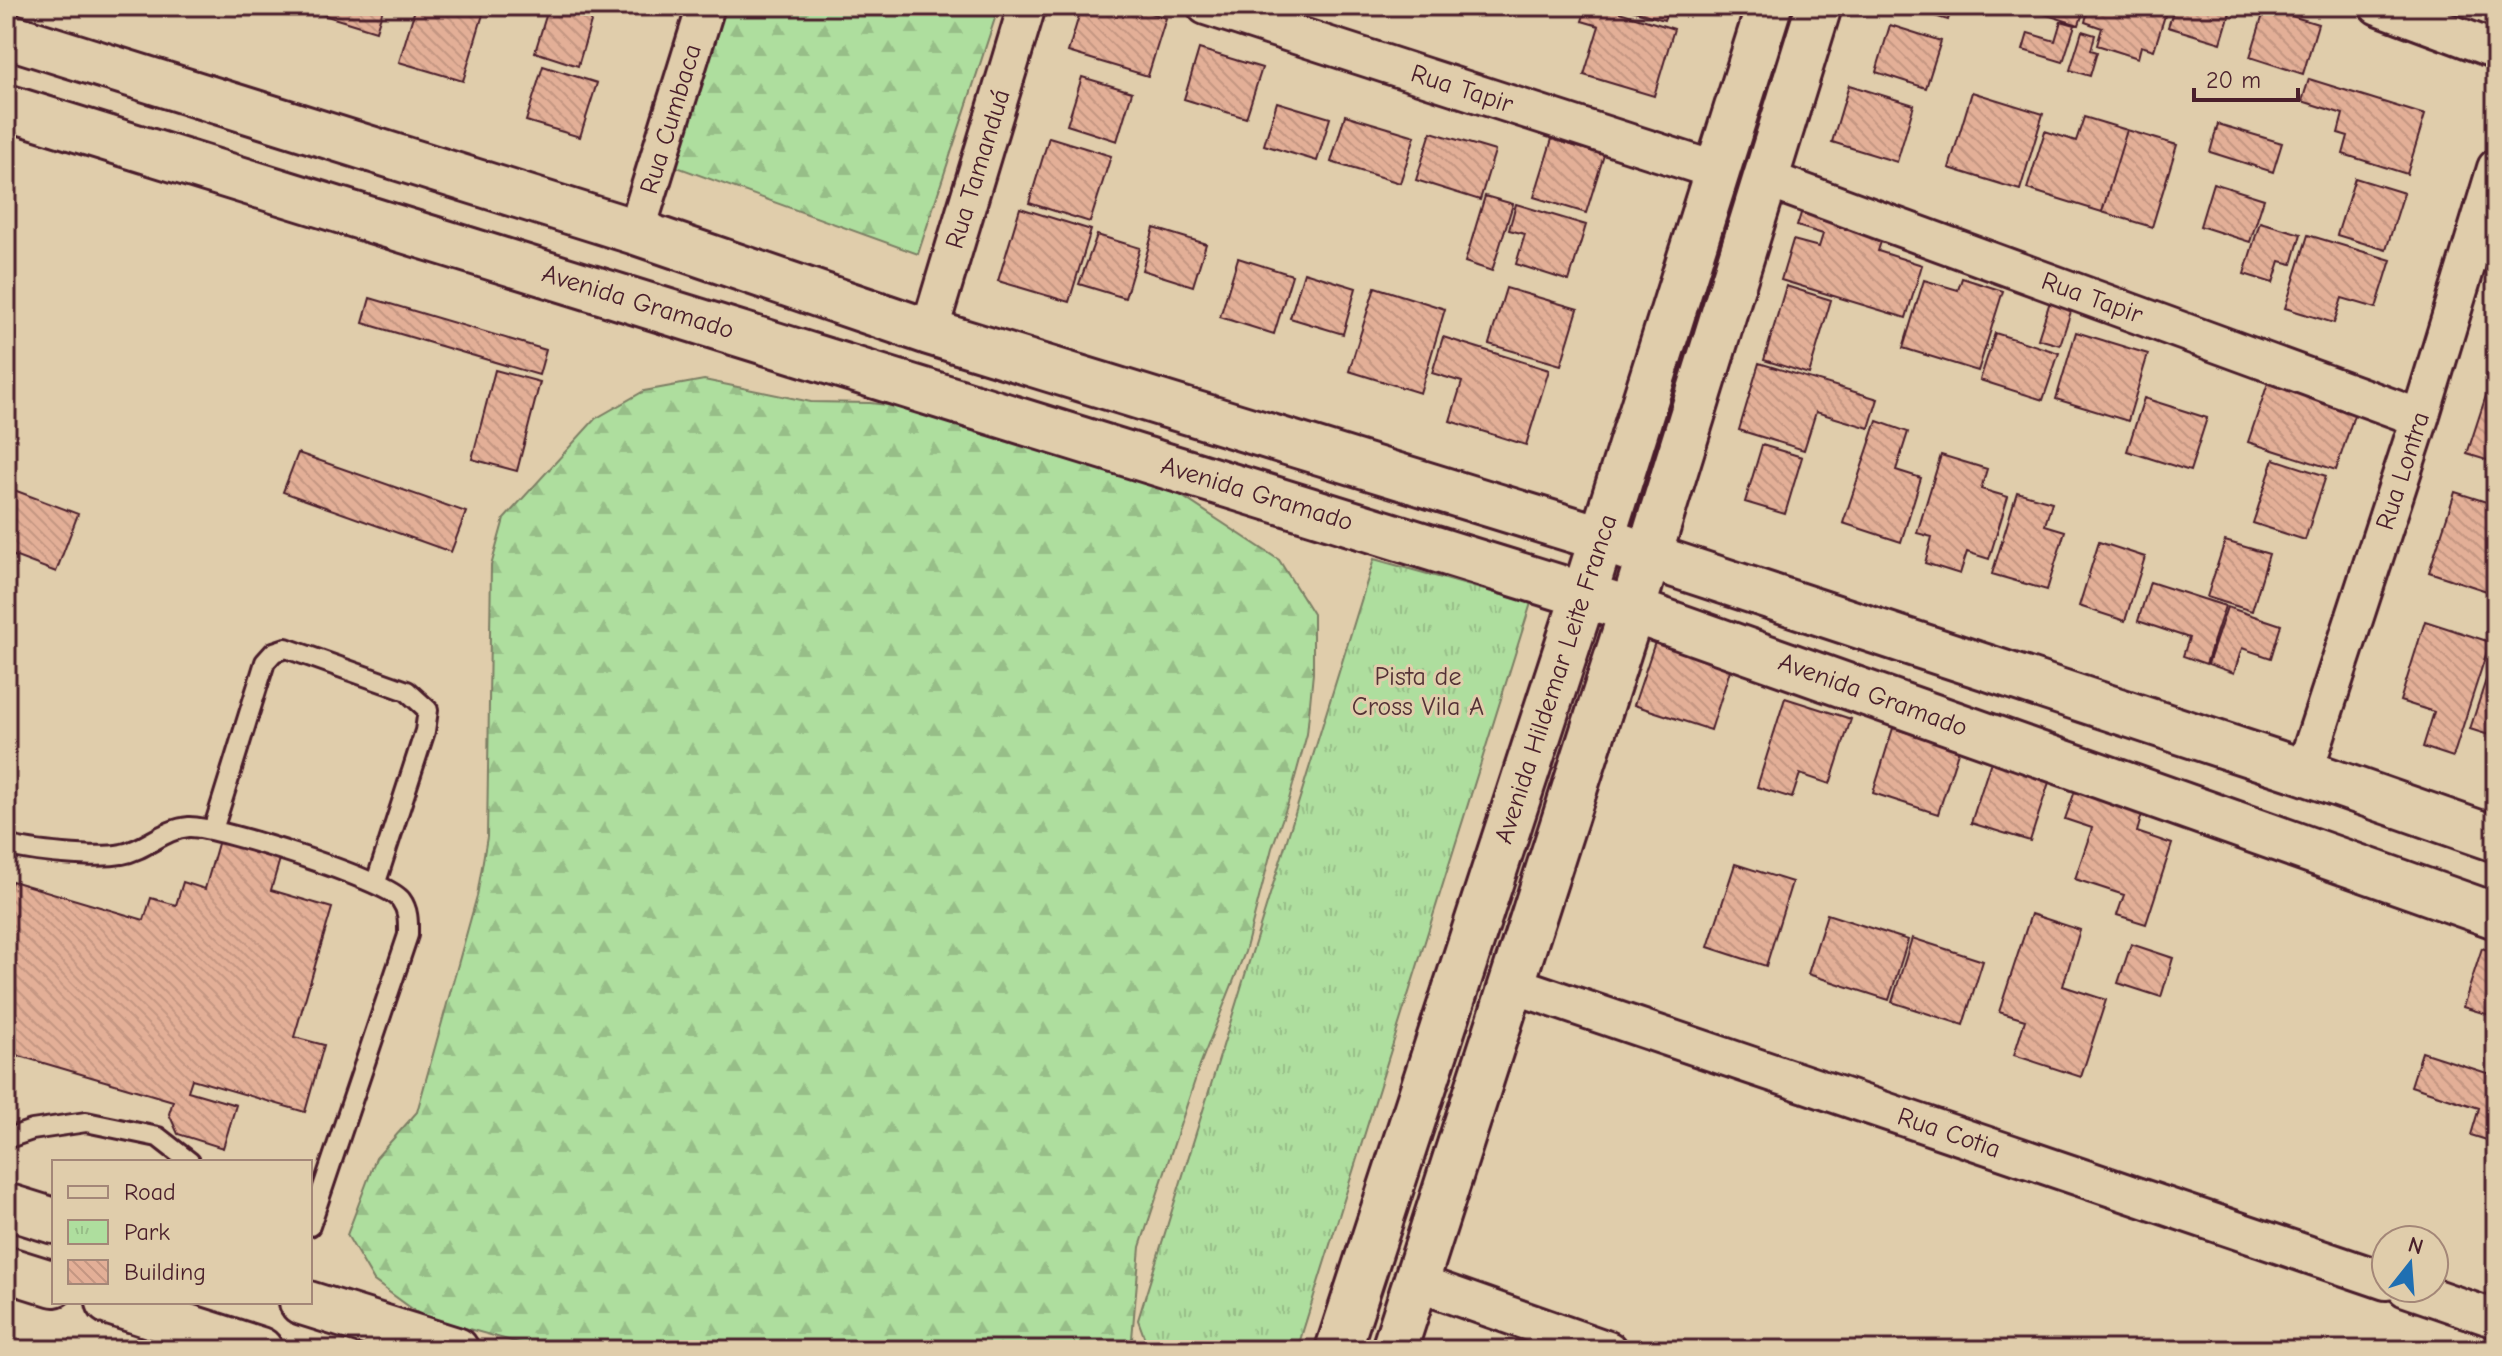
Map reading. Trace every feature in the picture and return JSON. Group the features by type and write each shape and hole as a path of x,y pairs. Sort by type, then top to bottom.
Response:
{"street":[{"name":"Rua Cumbaca","path":"636,232 706,6"},
{"name":"Rua Tamanduá","path":"929,332 1027,6"},
{"name":"Rua Tapir","path":"1206,6 1717,171"},
{"name":"Avenida Hildemar Leite Franca","path":"1338,1350 1584,595 1769,6"},
{"name":"Avenida Hildemar Leite Franca","path":"1394,1350 1632,610 1819,6"},
{"path":"2378,6 2496,50"},
{"path":"6,35 636,232 929,332 1600,538 2496,839"},
{"name":"Avenida Gramado","path":"6,107 1632,610 2496,916"},
{"name":"Rua Lontra","path":"2304,772 2420,418 2496,168"},
{"name":"Rua Tapir","path":"1764,178 2420,418"},
{"name":"Rua Cotia","path":"1511,984 2370,1276"},
{"path":"6,1206 52,1220"},
{"path":"6,1269 52,1283"},
{"path":"1415,1282 1608,1350"},
{"path":"2450,1303 2496,1319"},
{"path":"115,1304 260,1350"},
{"path":"308,1304 456,1350"}],"lane":[{"path":"213,830 265,662 274,652 286,648 407,691 428,710 425,731 376,882"},
{"path":"8,852 123,854 171,831 191,827 213,830 376,882 400,898 408,915 408,935 312,1220"},
{"path":"6,1139 32,1130 86,1122 158,1137 187,1160"}],"green space":[{"path":"724,6 999,6 918,254 674,166"},
{"path":"704,380 811,402 870,403 930,410 1171,489 1279,560 1313,614 1313,673 1307,734 1272,848 1245,952 1200,1065 1140,1247 1131,1350 544,1350 422,1316 374,1281 347,1235 376,1158 417,1112 477,896 487,837 491,566 504,519 595,419 644,391"},
{"name":"Pista de Cross Vila A","path":"1374,559 1531,603 1297,1350 1149,1350 1138,1320"}],"building":[{"path":"294,6 384,6 376,31"},
{"path":"416,6 436,6 454,11 455,6 468,6 484,11 463,81 399,62"},
{"path":"549,6 573,6 594,12 578,66 535,52"},
{"path":"1082,6 1128,6 1166,18 1148,76 1068,52"},
{"path":"1587,6 1600,6 1674,29 1654,96 1584,75 1599,26 1582,21"},
{"path":"1618,6 1669,6 1664,20"},
{"path":"1901,6 1952,6 1948,20"},
{"path":"2018,6 2085,6 2079,25"},
{"path":"2089,6 2168,6 2154,50 2141,46 2138,58 2097,45 2102,28 2085,22"},
{"path":"2175,6 2232,6 2221,43 2168,27"},
{"path":"2265,8 2318,24 2303,74 2250,57"},
{"path":"2061,21 2075,25 2063,62 2023,50 2028,33 2055,41"},
{"path":"1890,25 1941,41 1926,88 1876,72"},
{"path":"2082,31 2095,35 2091,50 2097,52 2090,76 2070,70"},
{"path":"1199,49 1262,68 1246,118 1184,99"},
{"path":"543,66 597,83 580,137 526,121"},
{"path":"1082,77 1132,92 1117,141 1067,125"},
{"path":"2309,79 2425,115 2407,174 2343,154 2348,136 2338,133 2343,114 2302,101"},
{"path":"1849,85 1914,105 1897,162 1832,142"},
{"path":"1972,92 2043,114 2020,190 1949,168"},
{"path":"1277,102 1330,118 1317,161 1264,145"},
{"path":"1345,115 1415,136 1400,183 1331,162"},
{"path":"2084,117 2127,130 2102,212 2027,189 2045,131 2076,141"},
{"path":"2218,124 2282,143 2273,172 2210,152"},
{"path":"2127,130 2177,145 2152,227 2102,212"},
{"path":"1431,132 1495,151 1480,200 1416,180"},
{"path":"1049,137 1111,156 1090,222 1029,203"},
{"path":"1552,139 1604,155 1586,213 1534,197"},
{"path":"2355,178 2404,193 2386,250 2337,235"},
{"path":"2213,183 2264,199 2250,242 2200,226"},
{"path":"1485,196 1513,204 1492,271 1465,262"},
{"path":"1516,204 1586,225 1569,281 1516,264 1525,234 1509,230"},
{"path":"1803,207 1884,232 1878,251 1922,265 1906,318 1781,280 1793,240 1819,247 1823,234 1797,226"},
{"path":"1020,208 1091,230 1069,302 998,281"},
{"path":"2260,222 2301,234 2292,264 2280,261 2273,283 2244,274"},
{"path":"1154,228 1206,244 1193,286 1142,270"},
{"path":"1097,235 1140,248 1125,298 1079,284"},
{"path":"2308,235 2391,260 2376,308 2342,298 2334,323 2285,308"},
{"path":"1238,258 1292,275 1274,334 1220,317"},
{"path":"1304,272 1356,288 1343,334 1290,318"},
{"path":"1962,278 2003,291 1978,371 1903,348 1924,280 1958,290"},
{"path":"1786,286 1831,300 1809,374 1764,360"},
{"path":"1375,287 1445,309 1420,393 1349,371"},
{"path":"1506,288 1578,309 1561,365 1489,344"},
{"path":"2054,289 2076,296 2060,345 2038,339"},
{"path":"370,298 546,350 539,375 363,323"},
{"path":"2076,332 2148,354 2128,421 2056,399"},
{"path":"1995,333 2059,353 2043,400 1980,380"},
{"path":"1443,337 1549,370 1526,445 1450,421 1462,382 1432,373"},
{"path":"1759,363 1878,399 1869,428 1816,412 1804,450 1739,430"},
{"path":"2496,365 2496,463 2467,454"},
{"path":"495,370 540,382 517,471 472,459"},
{"path":"2270,377 2357,406 2336,470 2248,442"},
{"path":"2144,398 2207,418 2190,471 2127,451"},
{"path":"1877,421 1908,432 1896,470 1921,478 1901,542 1843,523"},
{"path":"1762,445 1802,457 1785,514 1745,502"},
{"path":"298,453 466,512 451,552 283,492"},
{"path":"1941,455 1987,469 1981,489 2008,497 1989,559 1967,552 1960,574 1925,563 1932,537 1917,533"},
{"path":"2274,459 2326,476 2305,540 2253,523"},
{"path":"6,487 78,514 56,572 6,553"},
{"path":"2017,492 2052,502 2045,525 2065,531 2047,590 1992,574"},
{"path":"2455,492 2496,505 2496,594 2429,572"},
{"path":"2225,541 2269,554 2252,611 2207,597"},
{"path":"2099,542 2145,557 2125,621 2079,606"},
{"path":"2150,582 2225,606 2206,664 2183,656 2189,638 2138,621"},
{"path":"2227,607 2281,625 2271,658 2242,648 2234,673 2208,664"},
{"path":"2425,621 2490,642 2453,757 2423,747 2434,712 2400,701"},
{"path":"1656,639 1732,664 1711,730 1634,705"},
{"path":"2496,649 2496,734 2495,737 2470,729"},
{"path":"1785,698 1851,719 1830,784 1800,774 1792,798 1757,787"},
{"path":"1893,728 1959,749 1938,814 1873,793"},
{"path":"1992,758 2051,776 2030,841 1971,823"},
{"path":"2079,780 2145,803 2137,832 2172,844 2146,924 2117,915 2124,895 2075,879 2092,828 2065,819"},
{"path":"219,840 280,859 271,890 332,908 294,1037 324,1045 305,1112 192,1079 188,1091 236,1105 223,1148 178,1134 169,1114 173,1101 6,1052 6,903 12,881 144,920 151,898 176,905 183,882 205,889"},
{"path":"1735,864 1792,882 1766,966 1708,947"},
{"path":"1827,914 1908,940 1889,1000 1808,974"},
{"path":"2031,914 2080,930 2063,986 2106,1000 2081,1077 2014,1055 2025,1020 1999,1012"},
{"path":"1912,938 1983,961 1963,1025 1892,1002"},
{"path":"2131,944 2173,958 2161,997 2118,983"},
{"path":"2482,948 2496,953 2496,1017 2463,1007"},
{"path":"2422,1052 2496,1076 2496,1143 2471,1135 2479,1108 2411,1086"}]}
